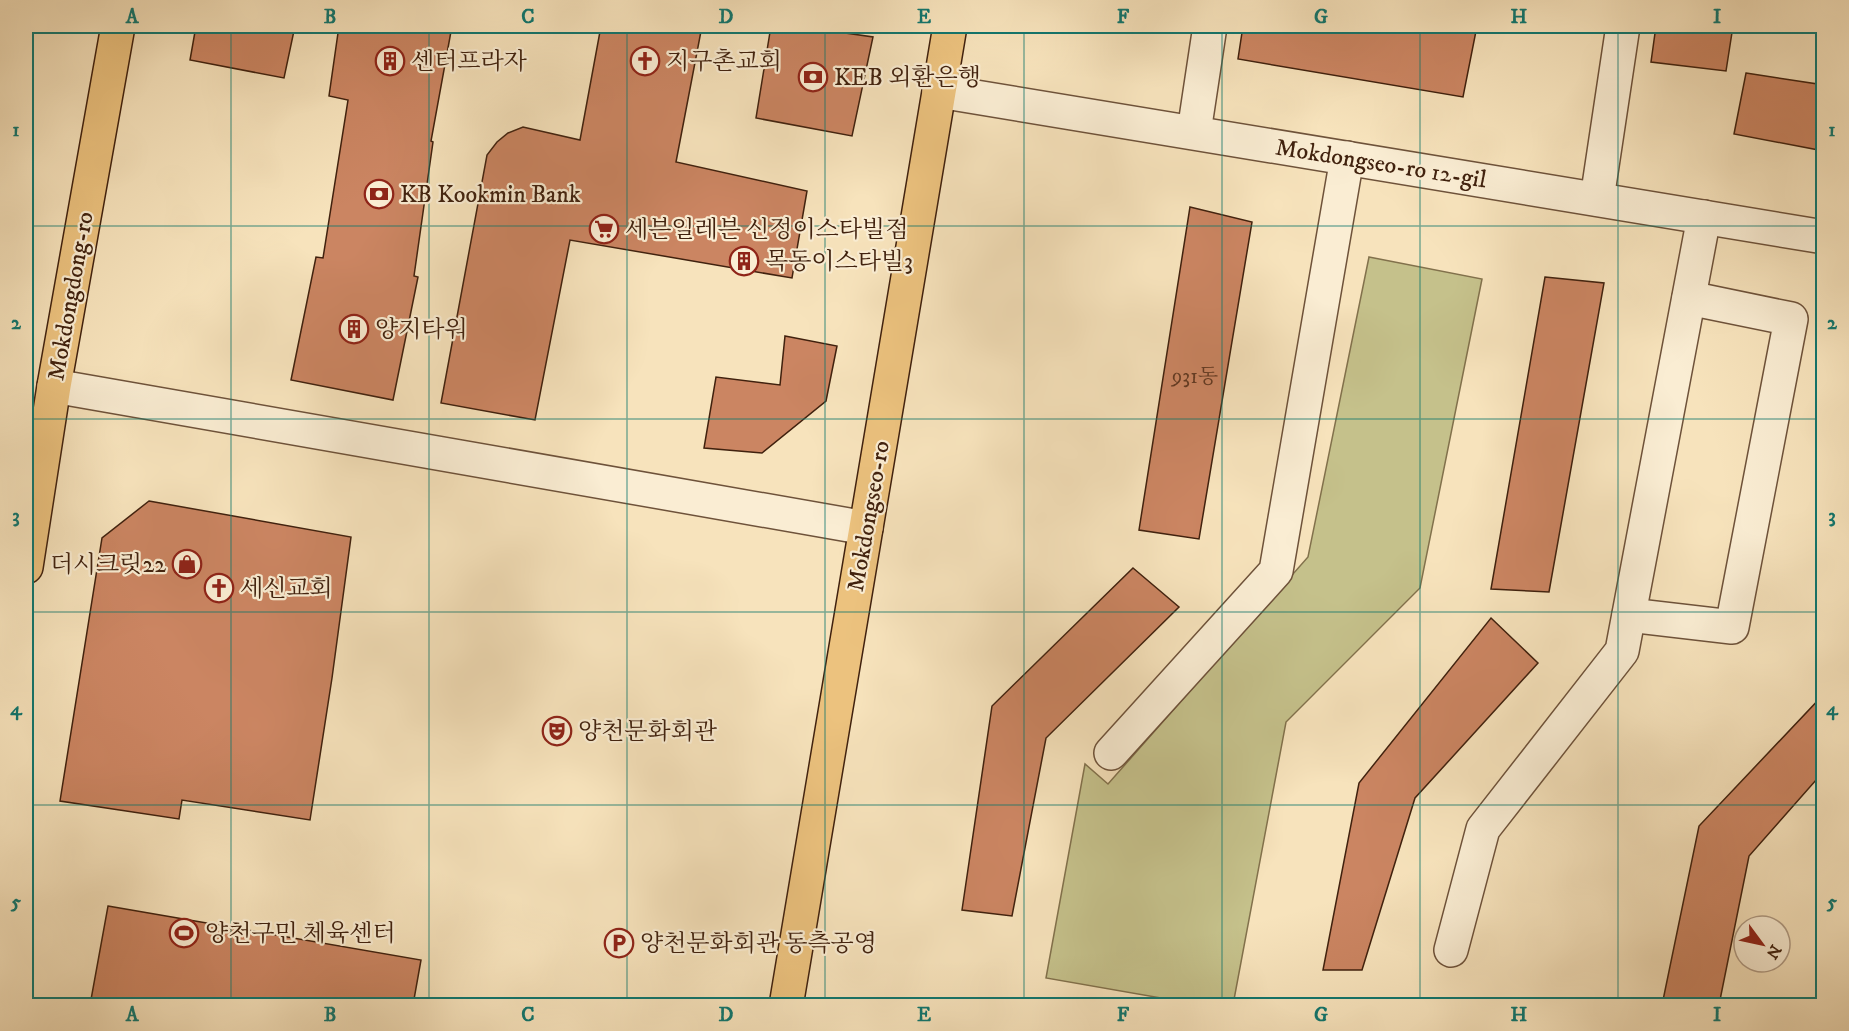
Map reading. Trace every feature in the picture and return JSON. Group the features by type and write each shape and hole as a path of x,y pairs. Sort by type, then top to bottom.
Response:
{"main road":[{"name":"Mokdongdong-ro","path":"26,567 54,386 118,26"},
{"name":"Mokdongseo-ro","path":"786,1005 950,26"}],"street":[{"path":"1194,132 1209,26"},
{"path":"1597,199 1623,26"},
{"name":"Mokdongseo-ro 12-gil","path":"939,91 1824,237"},
{"path":"1111,753 1276,571 1347,158"},
{"path":"1451,950 1483,829 1622,651 1704,217"},
{"path":"1629,615 1732,627 1791,319 1689,298"},
{"path":"54,386 866,528"}],"shaded area":[{"path":"1369,257 1482,279 1420,588 1286,722 1233,1005 1201,1005 1046,978 1085,764 1108,784 1308,557"}],"building":[{"path":"196,26 295,26 284,78 190,60"},
{"path":"339,26 452,26 431,141 433,142 414,276 418,277 393,400 291,380 316,257 323,258 348,100 329,96"},
{"name":"목동이스타빌3","path":"601,26 702,26 676,162 807,191 792,278 570,240 535,420 441,403 487,155 508,133 523,127 580,140"},
{"name":"KEB 외환은행","path":"771,26 796,26 873,37 852,136 756,118"},
{"path":"1243,26 1477,26 1463,97 1238,59"},
{"path":"1656,26 1733,26 1726,71 1651,62"},
{"path":"1746,73 1824,85 1824,151 1734,134"},
{"path":"1190,207 1252,222 1199,539 1139,530"},
{"path":"1545,277 1604,283 1549,592 1491,589"},
{"path":"785,336 837,346 826,401 762,453 704,448 716,377 780,385"},
{"path":"149,501 351,537 310,820 182,800 179,819 60,801 102,538"},
{"path":"1133,568 1179,607 1046,738 1012,916 962,910 992,706"},
{"path":"1491,618 1538,663 1415,798 1362,970 1323,970 1359,783"},
{"path":"1824,694 1824,771 1749,856 1737,914 1732,914 1732,940 1719,1005 1662,1005 1699,826"},
{"name":"양천구민 체육센터","path":"108,906 421,960 413,1005 90,1005"}],"place":[{"name":"센터프라자","path":"390,61"},
{"name":"지구촌교회","path":"645,61"},
{"name":"KEB 외환은행","path":"813,77"},
{"name":"KB Kookmin Bank","path":"379,194"},
{"name":"세븐일레븐 신정이스타빌점","path":"604,229"},
{"name":"목동이스타빌3","path":"744,261"},
{"name":"양지타워","path":"354,329"},
{"name":"더시크릿22","path":"187,564"},
{"name":"세신교회","path":"219,588"},
{"name":"양천문화회관","path":"557,731"},
{"name":"양천구민 체육센터","path":"184,933"},
{"name":"양천문화회관 동측공영","path":"619,943"}]}
